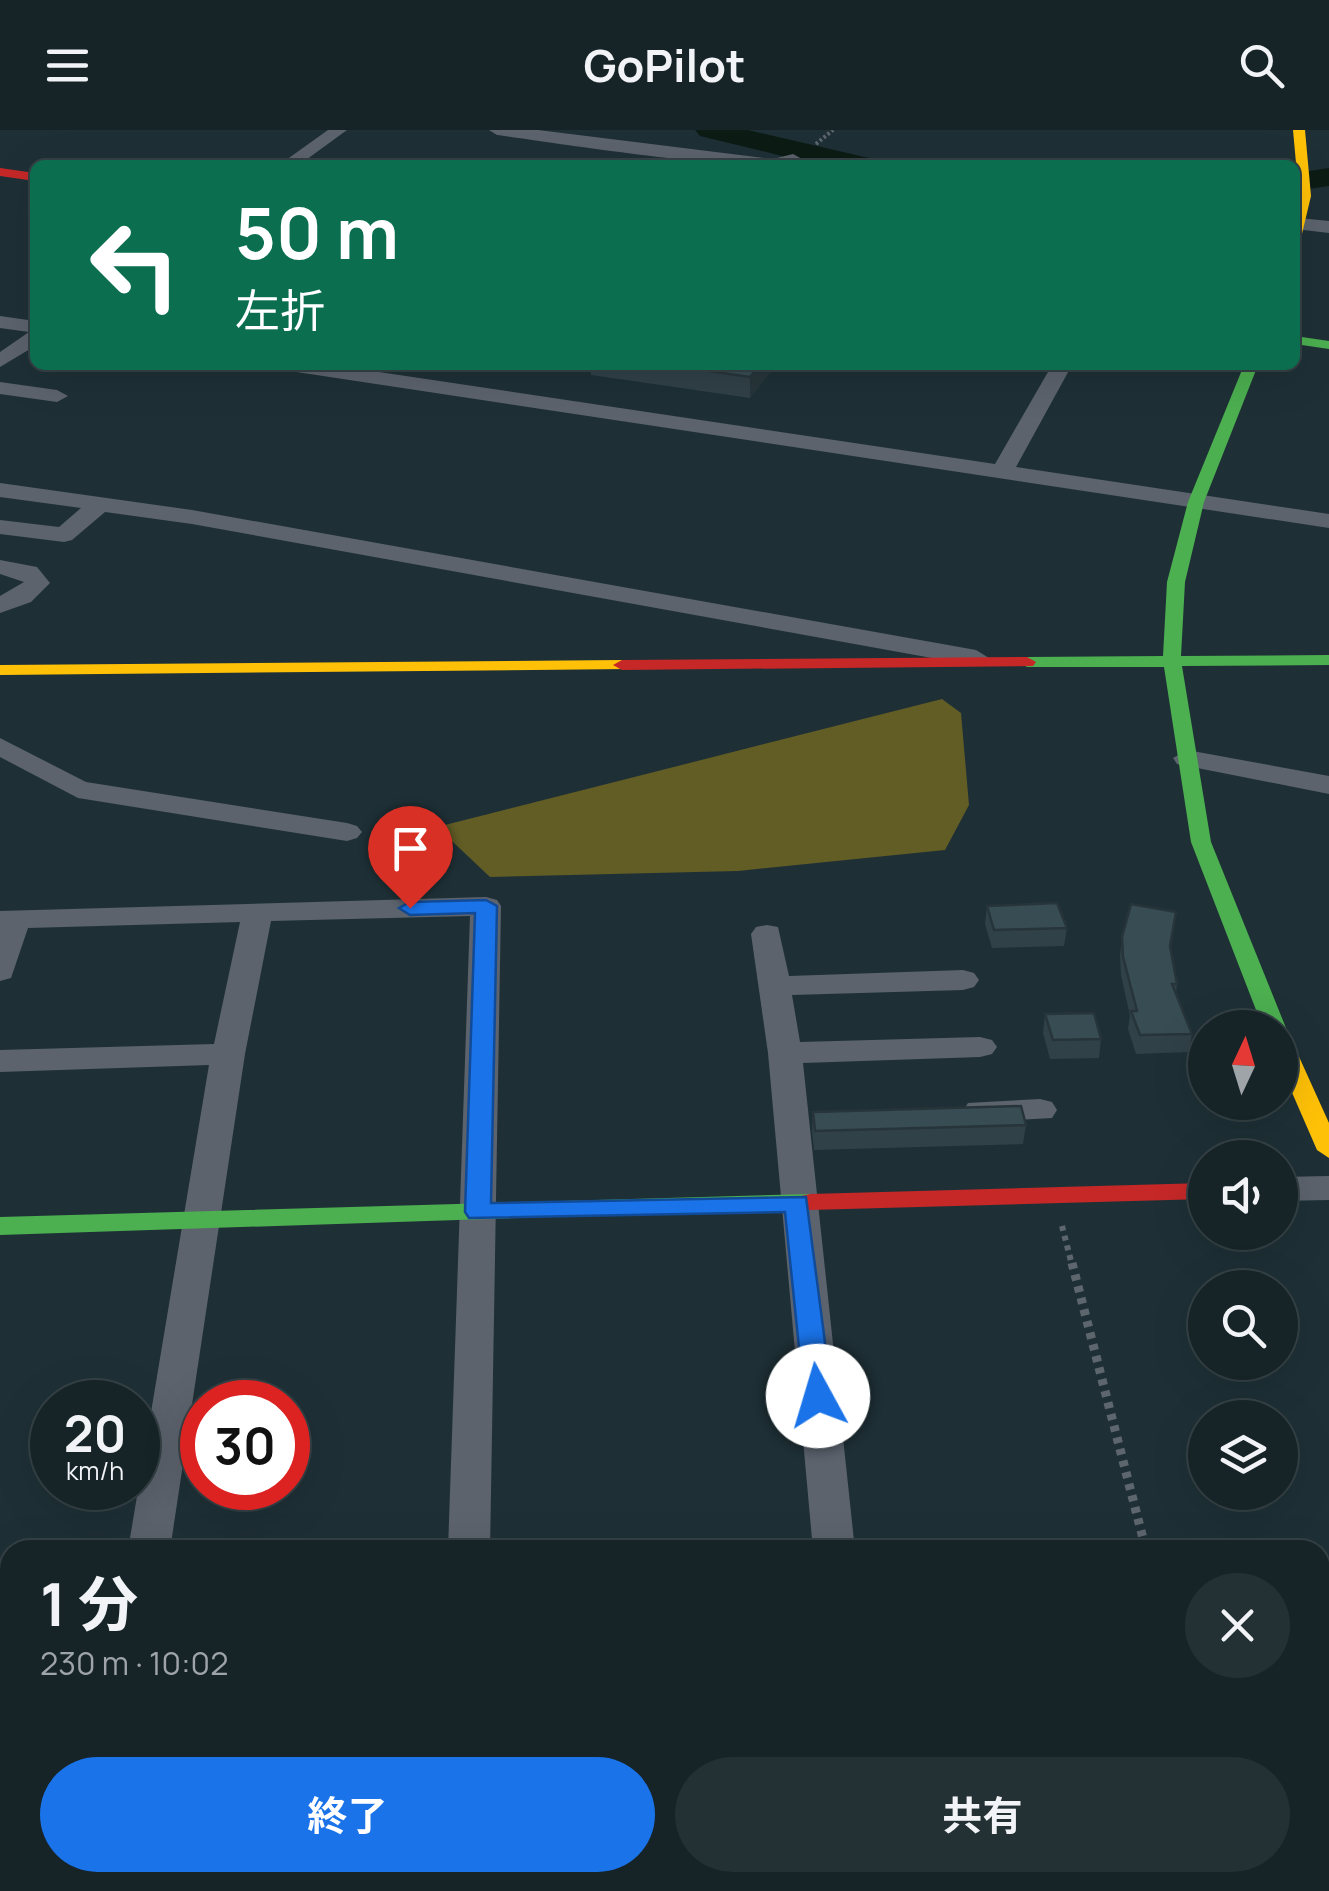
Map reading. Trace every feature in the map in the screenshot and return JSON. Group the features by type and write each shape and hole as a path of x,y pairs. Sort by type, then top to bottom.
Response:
{"street":[{"path":"295,160 339,130"},
{"path":"497,130 741,160"},
{"path":"1299,130 1302,186"},
{"path":"687,135 797,160"},
{"path":"789,160 793,159"},
{"path":"0,172 30,176"},
{"path":"1300,231 1329,228"},
{"path":"0,322 30,326"},
{"path":"0,361 30,340"},
{"path":"1300,341 1329,345"},
{"path":"323,370 1329,521"},
{"path":"1002,472 1059,370"},
{"path":"1249,370 1196,502 1176,582 1172,660 1202,842 1268,1010"},
{"path":"0,388 57,396"},
{"path":"0,490 192,517 1008,662"},
{"path":"0,527 64,535 98,506"},
{"path":"0,567 28,572 38,583 22,596 0,605"},
{"path":"4,665 1329,660"},
{"path":"0,746 78,789 346,832"},
{"path":"1187,758 1329,785"},
{"path":"0,972 8,920 486,906 469,1540"},
{"path":"151,1540 228,1054 257,913"},
{"path":"767,934 785,1053 833,1540"},
{"path":"775,986 962,980"},
{"path":"785,1053 980,1047"},
{"path":"0,1061 228,1054"},
{"path":"1298,1080 1329,1150"},
{"path":"944,1112 1040,1110"},
{"path":"791,1116 829,1115"},
{"path":"1298,1189 1329,1188"},
{"path":"0,1226 1188,1192"}],"path":[{"path":"816,144 833,130"},
{"path":"1054,1196 1143,1540"}],"shaded area":[{"path":"942,699 961,713 969,805 945,850 738,871 490,877 437,827"}],"building":[{"path":"702,370 756,370 750,377"},
{"path":"1057,903 1067,928 994,930 987,906"},
{"path":"1131,904 1176,912 1170,946 1177,984 1172,984 1188,1024 1188,1034 1140,1035 1131,1011 1137,1011 1122,937"},
{"path":"1094,1013 1101,1039 1053,1040 1045,1014"},
{"path":"1021,1106 1026,1125 815,1131 813,1112"}],"waterway":[{"path":"710,130 837,160"},
{"path":"1300,181 1329,177"}],"traffic: fast":[{"path":"1300,341 1329,345"},
{"path":"1249,370 1196,502 1176,582 1172,660 1201,842 1268,1010"},
{"path":"1027,662 1329,660"},
{"path":"0,1226 810,1202"}],"traffic: slow":[{"path":"1299,130 1305,196 1300,217"},
{"path":"0,670 622,665"},
{"path":"1298,1080 1329,1150"}],"traffic: jam":[{"path":"0,172 30,176"},
{"path":"622,665 1027,662"},
{"path":"810,1202 1188,1191"}],"route":[{"path":"410,908 486,906 478,1212 797,1203 818,1396"}]}
